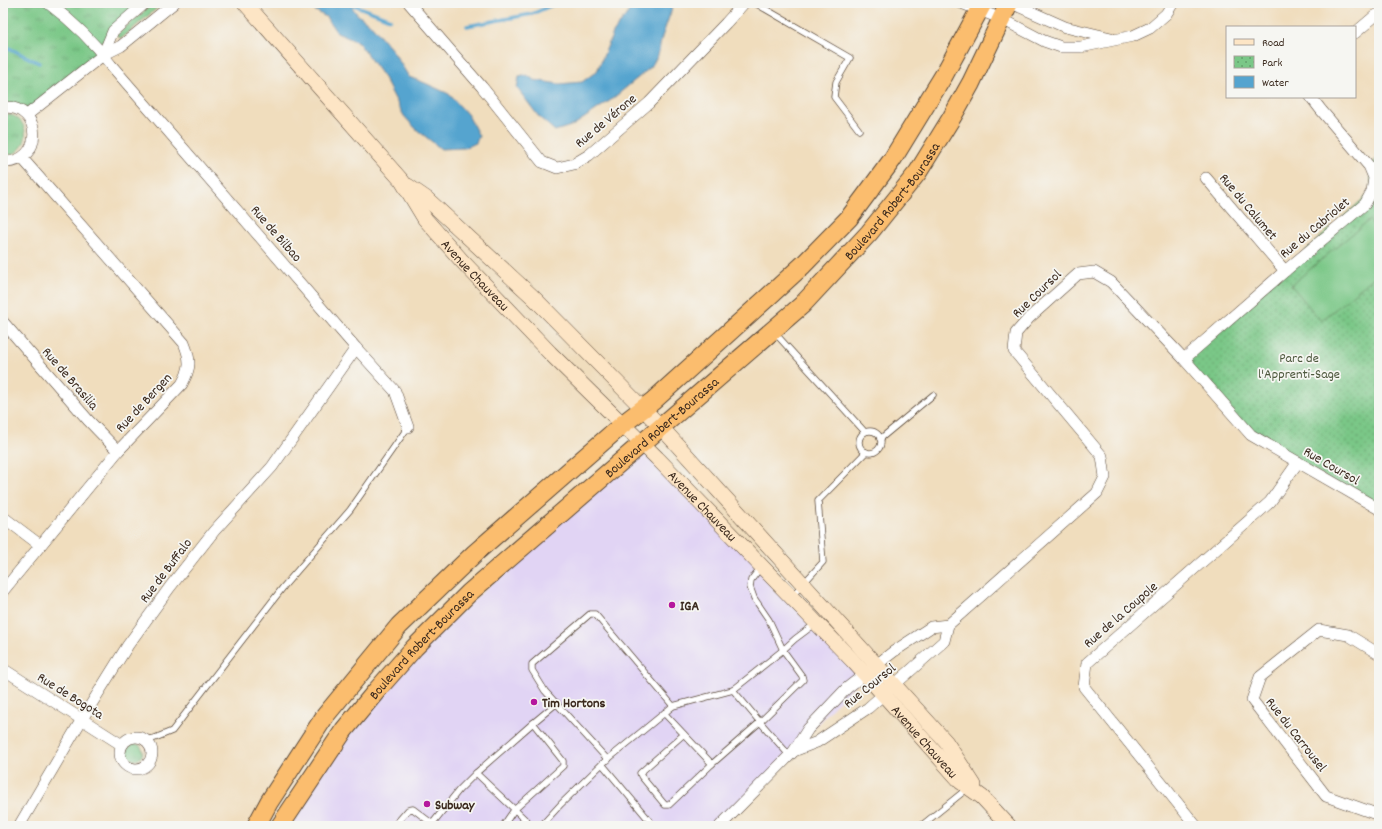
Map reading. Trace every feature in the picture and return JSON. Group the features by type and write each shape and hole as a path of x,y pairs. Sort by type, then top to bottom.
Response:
{"highway":[{"name":"Boulevard Robert-Bourassa","path":"256,826 269,802 325,716 399,626 475,552 623,424 653,401 804,265 849,218 892,160 944,75 981,7"},
{"name":"Boulevard Robert-Bourassa","path":"280,826 344,730 414,648 469,593 802,305 869,233 918,172 971,83 1007,8"}],"main road":[{"name":"Avenue Chauveau","path":"245,3 402,181 425,218 462,261 550,353 623,424 815,624 865,674 889,690"},
{"name":"Avenue Chauveau","path":"402,181 427,199 534,298 661,427 877,665 889,690 961,782 982,797 1009,826"},
{"path":"889,690 946,742 982,797"}],"street":[{"name":"Rue de Bilbao","path":"48,3 60,11 90,39 356,348 395,391 408,427"},
{"path":"103,54 113,31 145,3"},
{"path":"27,115 103,54 121,46 174,3"},
{"name":"Rue de Vérone","path":"409,3 482,87 542,162 557,168 574,164 589,155 649,103 744,3"},
{"path":"961,3 981,7 1007,8 1114,39"},
{"path":"1007,8 1044,41 1061,46 1081,47 1133,36 1150,28 1166,14 1173,3"},
{"path":"1356,32 1379,14"},
{"name":"Rue du Cabriolet","path":"1184,359 1284,271 1364,204 1372,191 1374,178 1369,166 1312,98"},
{"path":"3,106 13,107 27,115 32,125 34,136 29,150 22,158 3,162"},
{"name":"Rue de Bergen","path":"3,591 118,451 182,384 187,375 190,364 184,343 22,158"},
{"name":"Rue du Calumet","path":"1206,178 1284,271"},
{"name":"Rue Coursol","path":"792,753 817,742 868,708 944,641 948,625 1097,493 1105,477 1102,456 1014,351 1016,333 1030,318 1078,274 1094,272 1111,282 1184,359 1251,435 1379,509"},
{"name":"Rue de Brasilia","path":"3,322 88,420 118,451"},
{"name":"Rue de Buffalo","path":"19,826 82,719 128,645 170,587 214,531 272,467 356,348"},
{"name":"Rue de la Coupole","path":"1196,826 1084,687 1087,663 1270,502 1298,462"},
{"path":"3,518 40,545"},
{"name":"Rue Coursol","path":"720,826 792,753 808,728 847,688 893,652 931,627 948,625"},
{"name":"Rue du Carrousel","path":"1379,654 1348,635 1320,630 1260,678 1252,700 1326,796 1379,815"},
{"name":"Rue de Bogota","path":"3,669 122,746"},
{"path":"134,738 144,740 150,747 151,752 149,762 141,768 132,769 123,763 120,755 122,746 125,742 134,738"}],"lane":[{"path":"755,3 850,58 836,82 834,97 859,130"},
{"path":"773,330 865,432"},
{"path":"880,438 933,395"},
{"path":"144,740 155,738 172,731 284,586 350,510 408,427"},
{"path":"865,432 875,433 880,438 880,445 876,451 869,453 866,452 859,444 860,437 865,432"},
{"path":"791,598 823,562 818,502 866,452"},
{"path":"684,734 640,772 641,776 665,805 669,805 712,764 760,722 803,680 802,676 783,650 769,620 754,598 750,587 751,580 761,567"},
{"path":"608,760 545,691 532,670 532,664 590,614 595,614 673,706"},
{"path":"541,826 602,764 673,706 733,690 815,624"},
{"path":"733,690 760,722 792,753"},
{"path":"394,826 408,810 412,809 434,825 459,790 476,773 556,703"},
{"path":"664,713 712,764"},
{"path":"503,826 514,810 563,766 563,760 533,723"},
{"path":"602,764 654,826"},
{"path":"476,773 532,826"},
{"path":"921,826 969,787"}],"shaded area":[{"path":"642,444 865,674 720,826 280,826 378,689"}],"green space":[{"path":"3,3 48,3 60,11 70,3 145,3 93,50 101,53 27,115 3,107"},
{"path":"154,3 163,3 122,38 118,37 117,34"},
{"path":"3,114 13,116 20,120 26,135 24,143 20,149 13,154 3,155"},
{"name":"Parc de l'Apprenti-Sage","path":"1379,157 1379,508 1251,435 1184,359 1372,191 1369,166"},
{"path":"1369,220 1379,232 1379,273 1321,321 1291,285"},
{"path":"132,744 138,744 143,749 141,758 138,760 132,760 127,755 127,749"}],"water":[{"path":"300,3 349,3 357,14 372,26 393,51 409,77 449,94 468,115 479,136 476,143 464,148 441,149 416,129 404,116 384,78 358,42 337,33 326,17"},
{"path":"635,3 674,3 662,37 658,55 651,67 611,100 574,125 555,131 539,117 517,88 519,77 527,75 534,80 559,84 582,82 597,71 613,33"}],"waterway":[{"path":"349,3 390,19"},
{"path":"467,26 532,14 557,3"},
{"path":"3,45 39,63"}],"place":[{"name":"IGA","path":"672,605"},
{"name":"Tim Hortons","path":"534,702"},
{"name":"Subway","path":"427,804"}]}
